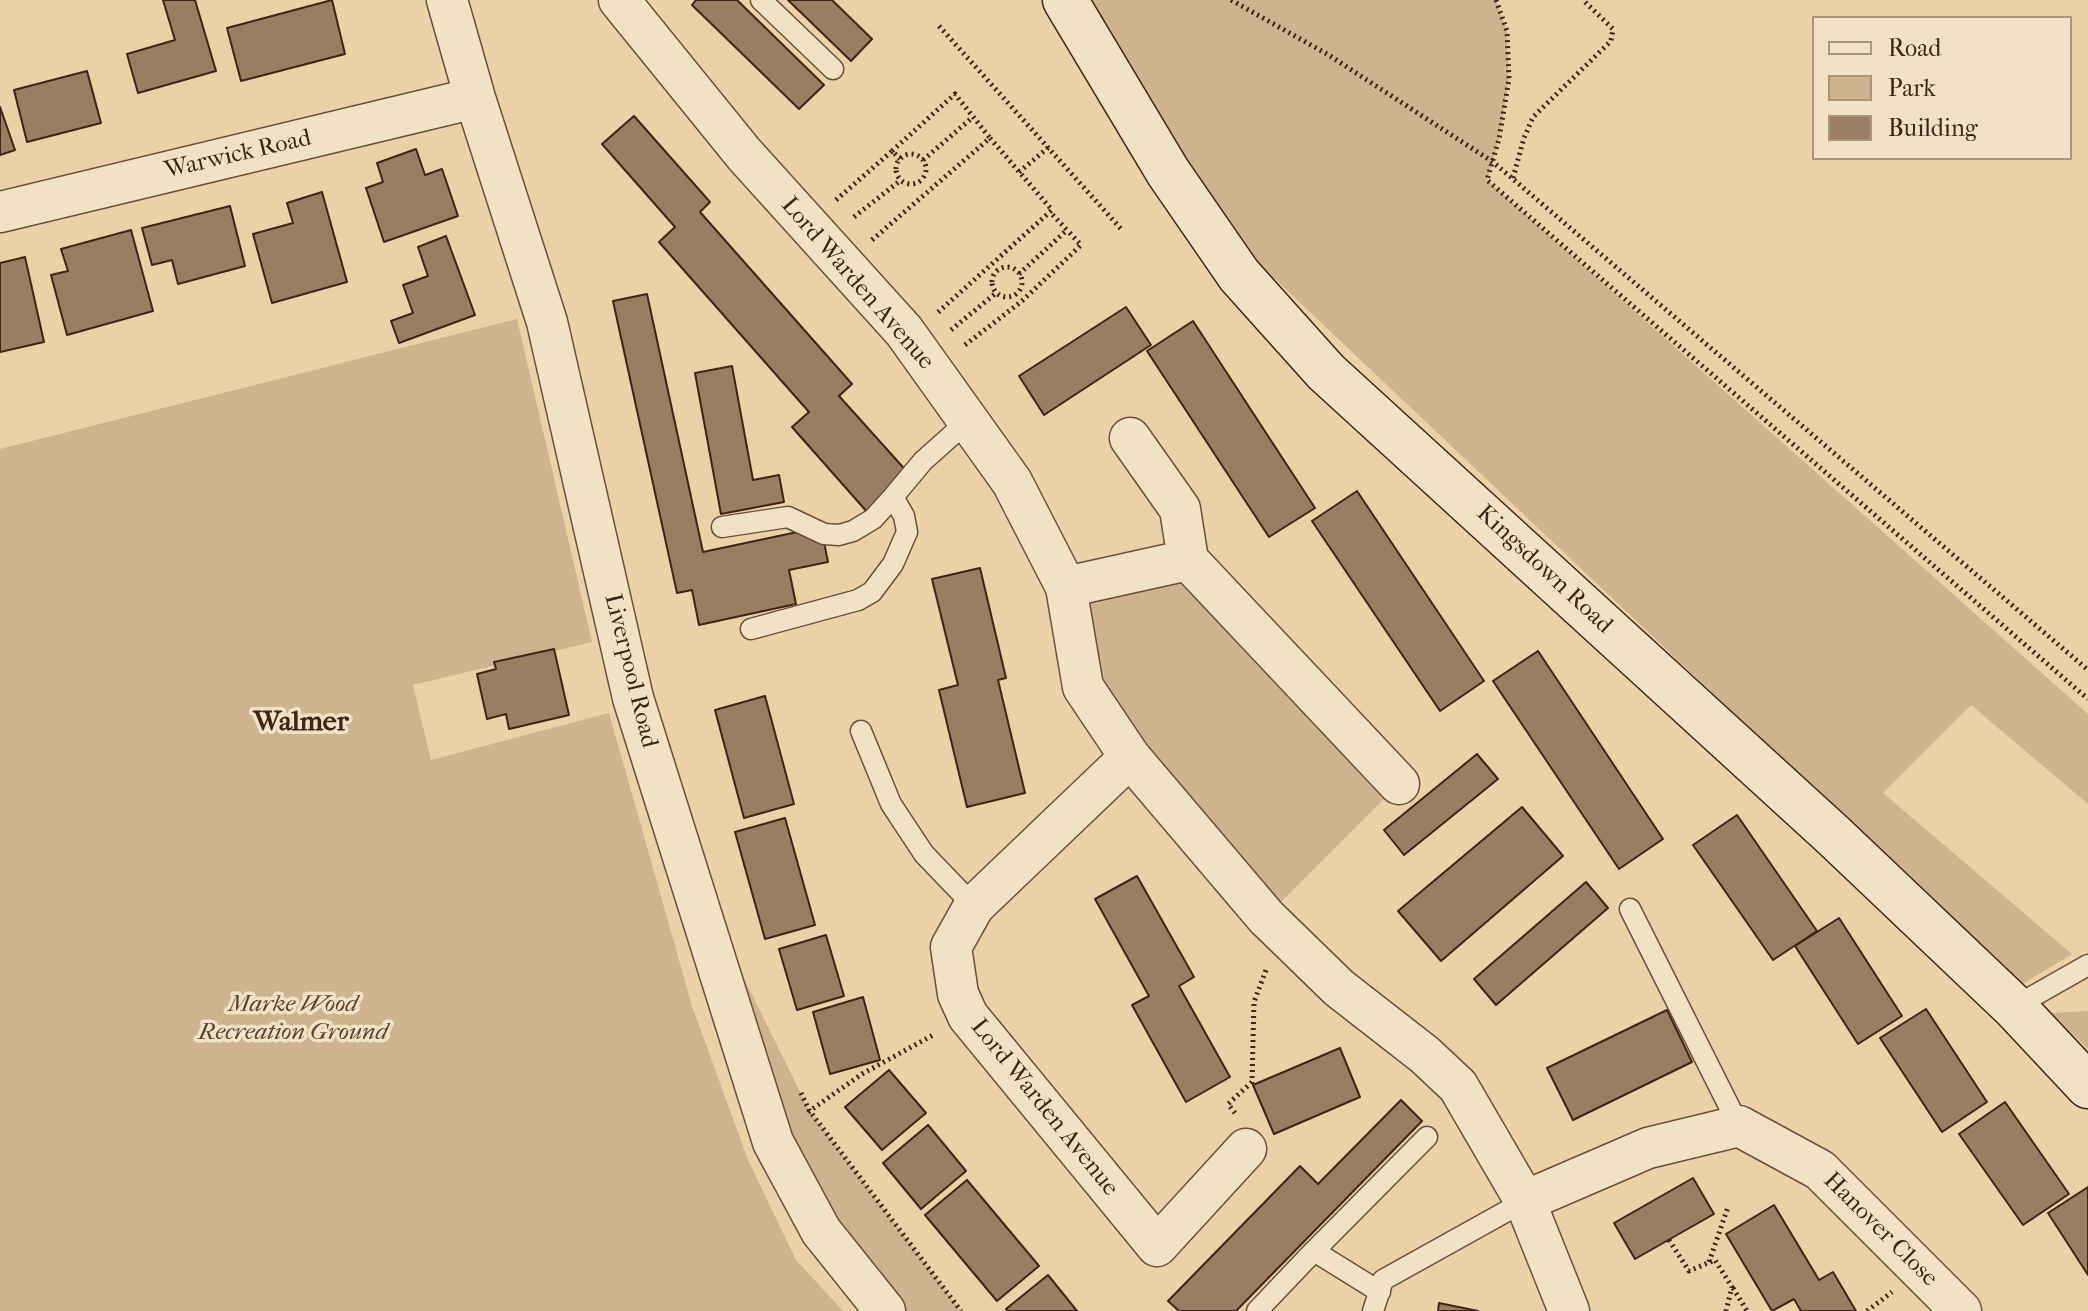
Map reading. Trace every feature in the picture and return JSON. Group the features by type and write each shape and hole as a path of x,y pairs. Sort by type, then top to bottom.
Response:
{"street":[{"name":"Liverpool Road","path":"447,0 547,322 633,698 773,1142 821,1231 885,1311"},
{"name":"Lord Warden Avenue","path":"619,0 744,154 909,339 1012,482 1066,587 1083,687 1130,757 1266,917 1339,988 1425,1055 1458,1086 1525,1201 1569,1311"},
{"name":"Kingsdown Road","path":"1065,0 1168,172 1239,275 1326,372 1834,836 2014,1007 2088,1086"},
{"name":"Warwick Road","path":"0,212 475,98"},
{"path":"1130,438 1180,509 1188,560 1399,784"},
{"path":"1066,587 1188,560"},
{"name":"Lord Warden Avenue","path":"1130,757 974,906 951,947 958,994 968,1016 1157,1246 1246,1149"},
{"path":"1525,1201 1648,1148 1739,1126"},
{"name":"Hanover Close","path":"1739,1126 1820,1170 1961,1311"}],"lane":[{"path":"761,0 833,69"},
{"path":"722,527 788,517 824,534 839,535 853,531 873,519 923,461 960,428 966,418"},
{"path":"751,629 858,600 872,592 893,564 907,532 904,516 893,497"},
{"path":"861,731 891,804 924,854 974,906"},
{"path":"1630,909 1739,1126"},
{"path":"2014,1007 2088,965"},
{"path":"1257,1311 1427,1137"},
{"path":"1314,1251 1376,1302 1383,1280 1525,1201"}],"path":[{"path":"1231,0 1327,54 1493,162 2088,670"},
{"path":"1496,0 1507,31 1509,79 1487,180 2088,699"},
{"path":"1513,178 1533,117 1611,41 1613,29 1583,0"},
{"path":"939,26 1122,230"},
{"path":"836,200 955,94 1052,210 1050,212 1081,245 1022,301 965,345"},
{"path":"923,160 973,117"},
{"path":"844,265 990,138"},
{"path":"1019,172 1049,147"},
{"path":"892,151 900,159"},
{"path":"900,159 910,155 923,160"},
{"path":"900,159 897,172 901,180 910,184 919,182 925,175 923,160"},
{"path":"854,217 901,180"},
{"path":"919,182 928,192"},
{"path":"909,339 1050,212"},
{"path":"1019,274 1067,230"},
{"path":"992,264 997,271"},
{"path":"1011,268 1019,274 1022,284 1016,294 1004,297 996,293 992,284 997,271 1011,268"},
{"path":"951,330 996,293"},
{"path":"1016,294 1022,301"},
{"path":"1246,1149 1249,1128 1228,1104 1252,1082 1254,1002 1270,958 1294,960 1305,954"},
{"path":"773,1142 809,1110 862,1074 968,1016"},
{"path":"796,1083 809,1110 961,1311"},
{"path":"1709,1263 1728,1207"},
{"path":"1669,1240 1689,1271 1715,1260 1747,1311"},
{"path":"1726,1311 1732,1287"}],"green space":[{"path":"1074,0 1496,0 1507,31 1509,79 1499,139 1487,180 2088,714 2088,804 1971,705 1883,793 2072,954 2021,985 1258,263"},
{"name":"Marke Wood Recreation Ground","path":"517,319 592,642 413,685 431,760 609,713 692,1006 748,1160 796,1260 843,1311 0,1311 0,449"},
{"path":"1188,560 1399,784 1266,917 1130,757 1066,587"},
{"path":"723,936 809,1110 961,1311 885,1311 821,1231"},
{"path":"2088,1011 2088,1049 2051,1013"}],"building":[{"path":"163,0 195,0 216,71 138,93 127,54 175,40"},
{"path":"332,0 345,54 241,81 227,28"},
{"path":"696,0 737,0 824,85 799,109 692,5"},
{"path":"788,0 832,0 872,39 851,61"},
{"path":"87,71 101,123 27,142 14,90"},
{"path":"0,107 15,150 0,155"},
{"path":"634,116 710,202 700,212 852,384 839,396 910,475 868,513 792,427 809,412 659,242 675,227 602,144"},
{"path":"416,149 425,175 442,169 458,216 384,242 366,188 383,182 377,163"},
{"path":"322,192 347,282 272,303 253,234 293,223 287,203"},
{"path":"230,206 245,266 178,284 172,260 152,265 142,228"},
{"path":"131,230 153,311 67,335 51,275 68,271 61,249"},
{"path":"446,236 475,315 399,343 391,321 413,313 403,285 428,276 418,247"},
{"path":"25,257 44,342 0,352 0,263"},
{"path":"647,294 703,552 821,527 828,562 789,570 796,604 699,625 692,590 677,593 613,301"},
{"path":"1126,307 1151,345 1044,415 1019,376"},
{"path":"1193,321 1315,508 1269,537 1147,351"},
{"path":"732,366 753,480 779,475 784,502 721,514 695,373"},
{"path":"1357,491 1484,681 1440,711 1312,521"},
{"path":"980,568 1006,678 998,680 1025,793 967,807 939,690 958,685 932,579"},
{"path":"554,649 569,715 509,729 506,714 487,719 477,674 496,669 494,662"},
{"path":"1538,651 1663,839 1619,869 1493,681"},
{"path":"765,696 794,804 744,818 715,710"},
{"path":"1477,754 1498,779 1404,855 1384,830"},
{"path":"1522,807 1563,856 1441,961 1398,911"},
{"path":"1737,815 1817,931 1773,960 1693,845"},
{"path":"785,818 815,925 765,939 735,832"},
{"path":"1137,876 1194,977 1179,986 1230,1077 1186,1102 1132,1005 1149,996 1095,899"},
{"path":"1586,882 1608,908 1496,1005 1474,979"},
{"path":"1839,918 1902,1016 1858,1044 1795,946"},
{"path":"826,935 844,996 797,1010 779,949"},
{"path":"863,997 880,1060 830,1074 813,1012"},
{"path":"1926,1009 1987,1102 1942,1132 1880,1038"},
{"path":"1667,1010 1692,1062 1573,1120 1547,1068"},
{"path":"1340,1048 1360,1097 1274,1134 1253,1085"},
{"path":"889,1070 926,1113 882,1150 845,1107"},
{"path":"1401,1100 1422,1121 1236,1311 1179,1311 1168,1301 1300,1166 1318,1184"},
{"path":"2005,1102 2069,1194 2023,1225 1959,1134"},
{"path":"928,1125 966,1171 921,1209 883,1163"},
{"path":"1693,1178 1714,1214 1635,1259 1614,1223"},
{"path":"967,1180 1039,1266 997,1301 925,1215"},
{"path":"2088,1187 2088,1275 2048,1213"},
{"path":"1774,1205 1819,1280 1833,1272 1856,1311 1801,1311 1794,1299 1772,1311 1726,1234"},
{"path":"1048,1275 1077,1311 1006,1309"},
{"path":"1439,1303 1478,1311 1438,1311"}],"district":[{"name":"Walmer","path":"301,723"}]}
